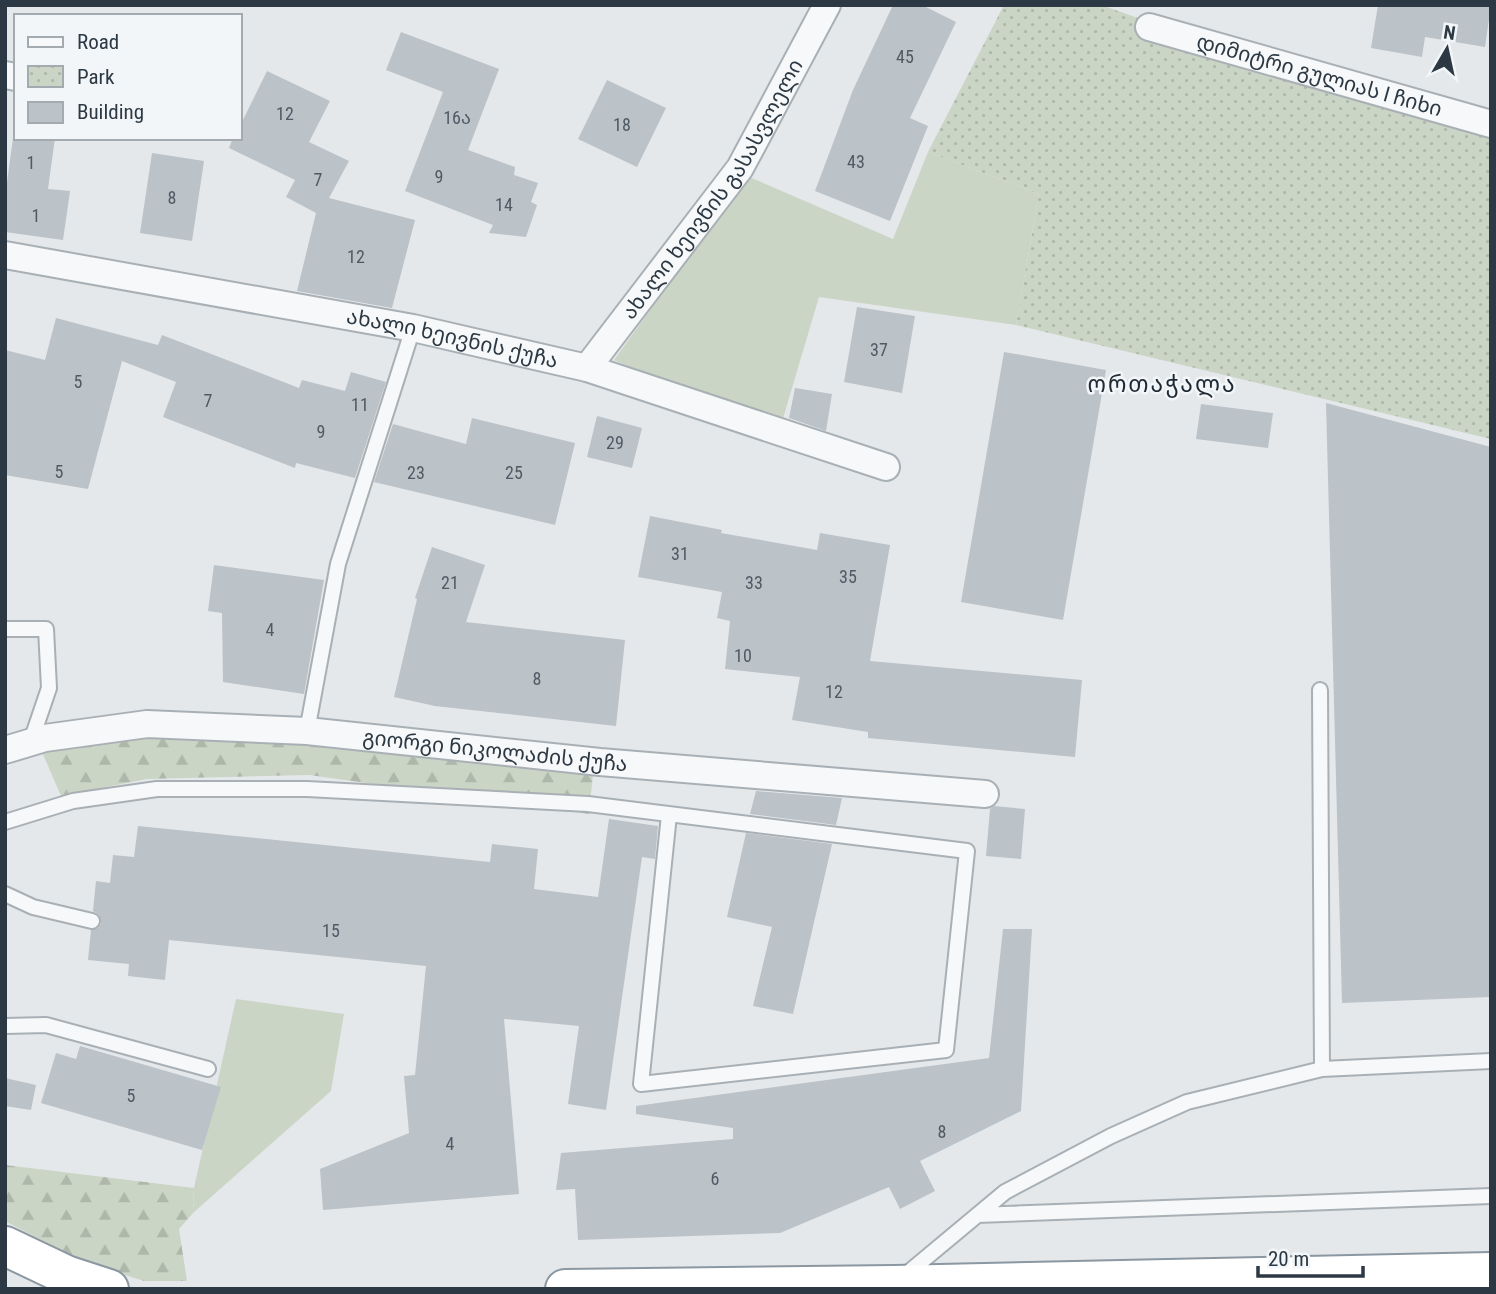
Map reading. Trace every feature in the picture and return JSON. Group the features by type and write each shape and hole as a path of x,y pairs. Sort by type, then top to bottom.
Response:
{"highway":[{"path":"5,1246 66,1275 109,1289"},
{"path":"565,1289 1491,1272"}],"street":[{"name":"ახალი ხეივნის გასასვლელი","path":"587,368 740,168 827,5"},
{"name":"დიმიტრი გულიას I ჩიხი","path":"1149,27 1491,124"},
{"name":"ახალი ხეივნის ქუჩა","path":"5,255 413,328 587,368 886,467"},
{"name":"გიორგი ნიკოლაძის ქუჩა","path":"5,750 31,741 147,724 307,732 600,762 985,794"}],"lane":[{"path":"307,732 338,564 413,328"},
{"path":"5,629 46,629 49,688 31,741"},
{"path":"1320,690 1322,1069"},
{"path":"5,822 73,801 170,789 307,789 588,804 967,851 946,1050 641,1084 669,815"},
{"path":"5,894 33,907 92,921"},
{"path":"5,1026 46,1025 208,1069"},
{"path":"894,1285 1005,1192 1111,1136 1187,1102 1322,1069 1491,1061"},
{"path":"977,1215 1491,1196"}],"green space":[{"path":"1004,5 1101,5 1419,117 1491,137 1491,439 1016,325 1039,194 928,152"},
{"path":"928,152 1039,194 1016,325 819,297 782,422 714,402 614,360 747,176 893,239"},
{"path":"146,731 307,737 593,774 589,814 309,775 147,779 61,796 39,745"},
{"path":"236,999 344,1014 331,1091 193,1213 194,1188"},
{"path":"5,1165 194,1188 193,1213 179,1229 187,1281 144,1281 78,1260 5,1221"}],"building":[{"path":"893,5 922,5 956,22 910,118 928,126 890,221 815,191 853,90"},
{"path":"1378,5 1491,5 1485,47 1425,37 1422,57 1371,48"},
{"path":"401,32 499,69 468,150 515,167 514,175 538,183 531,202 537,205 526,237 489,233 493,225 405,191 443,92 386,70"},
{"path":"267,71 330,101 309,142 349,161 329,198 415,220 392,308 297,291 316,213 286,197 295,180 229,148 232,140 242,140 242,122"},
{"path":"607,80 666,108 637,167 578,139"},
{"path":"13,138 55,140 48,189 70,191 63,240 5,232 5,197"},
{"path":"152,153 204,161 192,241 140,233"},
{"path":"857,307 915,316 902,393 844,382"},
{"path":"56,318 158,345 162,335 299,388 302,380 345,391 351,372 386,382 355,478 296,463 295,468 163,417 176,382 122,361 88,489 5,475 5,350 45,360"},
{"path":"1004,352 1106,370 1063,620 961,602"},
{"path":"795,388 832,394 826,431 789,418"},
{"path":"1326,403 1491,447 1491,997 1342,1003"},
{"path":"1201,404 1273,413 1268,448 1196,439"},
{"path":"597,416 642,428 632,468 587,457"},
{"path":"472,418 575,443 555,525 374,482 393,424 466,444"},
{"path":"650,516 722,530 721,533 817,550 820,533 890,545 870,661 1082,680 1075,757 868,738 868,732 792,720 800,677 725,669 730,621 717,618 722,592 638,577"},
{"path":"432,547 485,565 466,622 625,640 616,726 435,706 394,697 417,599 415,598"},
{"path":"214,565 324,580 304,694 223,682 222,613 208,611"},
{"path":"756,791 842,798 836,825 750,814"},
{"path":"994,806 1025,809 1021,859 986,856 990,809"},
{"path":"609,819 658,826 655,859 642,857 606,1110 568,1104 579,1026 504,1019 519,1194 323,1210 320,1169 409,1133 404,1076 415,1075 426,966 169,940 165,980 128,976 129,964 88,960 91,930 98,928 101,923 99,915 93,911 96,881 110,883 113,855 134,857 138,826 490,862 492,844 538,849 534,889 598,897"},
{"path":"746,833 832,844 793,1014 753,1006 772,927 727,917"},
{"path":"1003,929 1032,929 1021,1111 920,1161 935,1191 900,1209 889,1187 780,1233 578,1240 575,1189 556,1190 561,1153 733,1139 733,1128 636,1114 636,1106 989,1058"},
{"path":"80,1046 221,1087 202,1150 41,1103 56,1053 76,1059"},
{"path":"5,1078 36,1085 31,1110 5,1106"}],"district":[{"name":"ორთაჭალა","path":"1162,384"}]}
